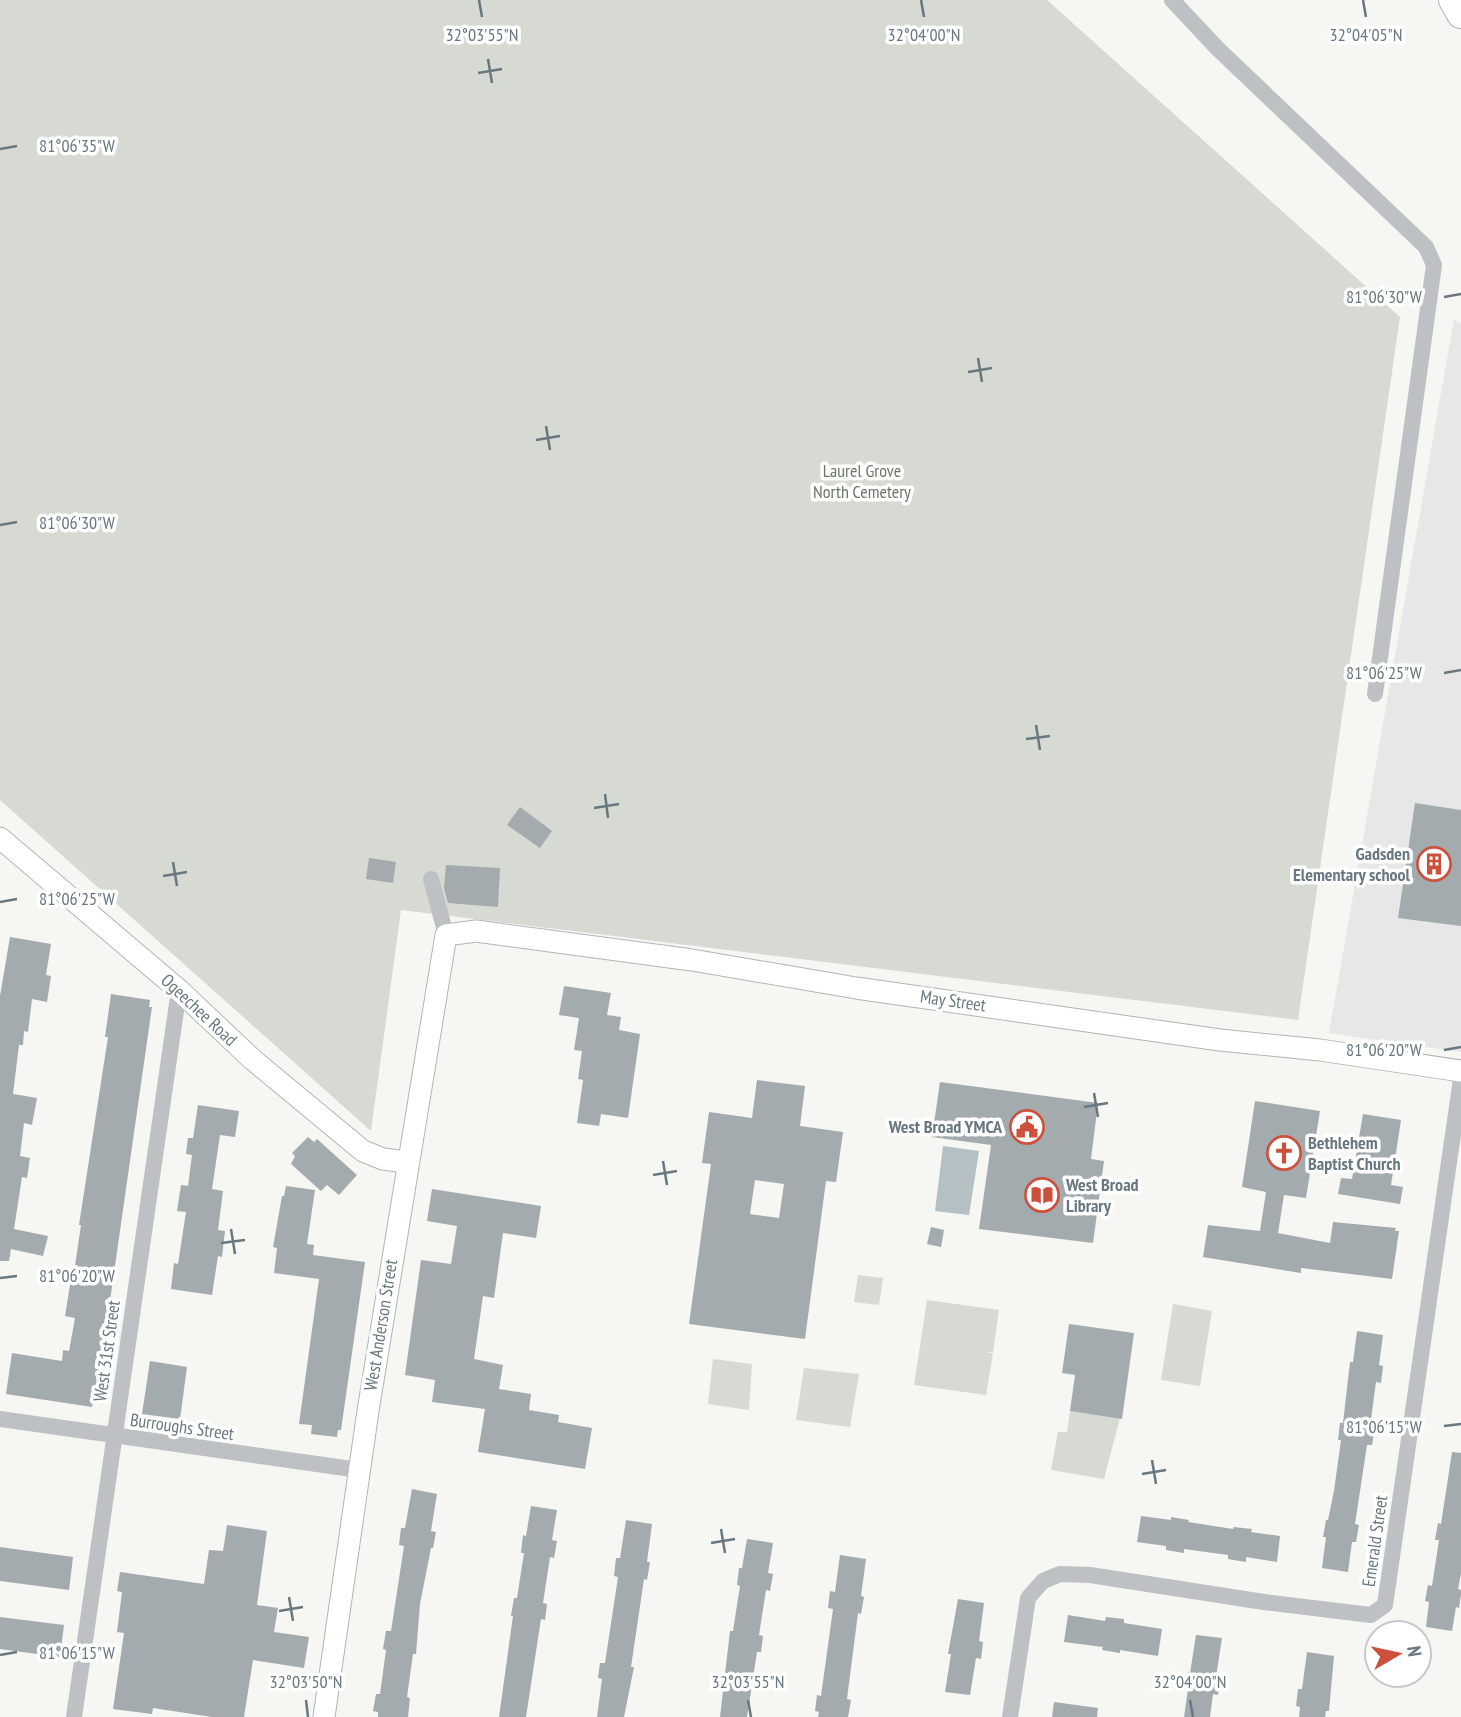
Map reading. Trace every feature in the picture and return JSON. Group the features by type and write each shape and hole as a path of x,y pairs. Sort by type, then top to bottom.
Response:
{"highway":[{"path":"1453,0 1461,14"}],"street":[{"path":"1172,0 1218,49 1426,247 1434,265 1375,694"},
{"name":"Ogeechee Road","path":"0,838 179,990 252,1059 363,1151 383,1159 407,1162"},
{"path":"431,879 446,935"},
{"name":"May Street","path":"446,935 476,932 692,960 856,988 1183,1035 1320,1050 1461,1070"},
{"name":"West Anderson Street","path":"324,1717 407,1162 446,935"},
{"name":"West 31st Street","path":"74,1717 179,990"},
{"name":"Emerald Street","path":"1010,1717 1028,1598 1043,1581 1060,1574 1090,1575 1264,1602 1371,1615 1385,1605 1461,1079"},
{"name":"Burroughs Street","path":"0,1419 359,1470"}],"shaded area":[{"name":"Gadsden Elementary school","path":"1454,319 1461,324 1461,1052 1329,1033"},
{"path":"943,1146 979,1151 969,1215 935,1211"}],"green space":[{"name":"Laurel Grove North Cemetery","path":"0,0 1047,0 1400,317 1298,1020 401,910 371,1131 0,800"},
{"path":"858,1275 883,1278 879,1305 854,1302"},
{"path":"927,1300 999,1310 993,1352 985,1352 993,1353 986,1395 914,1385"},
{"path":"1173,1304 1212,1311 1200,1386 1161,1380"},
{"path":"713,1359 752,1364 749,1410 708,1404"},
{"path":"804,1368 859,1374 850,1427 796,1420"},
{"path":"1070,1411 1120,1418 1104,1479 1051,1470 1058,1432 1067,1432"}],"building":[{"name":"Gadsden Elementary school","path":"1415,803 1461,810 1461,926 1398,918"},
{"path":"520,807 552,831 540,848 507,825"},
{"path":"369,858 396,862 393,883 366,879"},
{"path":"446,865 500,868 498,907 448,903 444,888"},
{"path":"10,937 51,944 46,975 51,976 47,1002 32,999 28,1032 24,1031 23,1045 19,1045 13,1094 37,1098 32,1125 24,1123 20,1156 30,1158 27,1178 22,1177 14,1229 48,1236 43,1256 11,1249 9,1261 0,1261 0,996"},
{"path":"564,986 611,993 607,1015 621,1017 619,1030 640,1034 628,1118 601,1114 599,1126 577,1123 583,1080 578,1079 582,1051 574,1050 579,1018 559,1015"},
{"path":"111,994 150,1000 149,1007 152,1007 103,1350 92,1407 6,1394 12,1353 62,1361 63,1350 69,1351 75,1318 65,1316 75,1266 108,1037 105,1037"},
{"path":"757,1080 805,1086 800,1126 843,1132 836,1182 826,1181 805,1339 689,1324 711,1164 702,1163 709,1112 752,1118","holes":["755,1180 784,1184 779,1218 750,1214"]},
{"name":"West Broad Library","path":"940,1082 1098,1103 1091,1159 1104,1161 1093,1243 979,1229 991,1145 932,1137"},
{"path":"1255,1101 1320,1111 1306,1198 1284,1195 1278,1233 1330,1243 1333,1222 1396,1228 1395,1231 1399,1231 1392,1279 1301,1268 1301,1273 1203,1257 1208,1225 1260,1231 1266,1192 1242,1187"},
{"path":"198,1105 239,1111 235,1137 220,1135 212,1189 223,1191 218,1230 225,1231 222,1257 218,1256 212,1295 171,1289 186,1212 177,1211 181,1185 188,1186 192,1155 186,1154 188,1138 193,1138"},
{"path":"1363,1114 1401,1120 1391,1185 1403,1187 1400,1204 1338,1194 1341,1178 1352,1179"},
{"path":"308,1137 314,1142 317,1139 357,1175 339,1195 327,1185 321,1191 291,1164 295,1156 292,1153"},
{"path":"286,1186 315,1190 307,1244 314,1245 313,1255 365,1262 341,1430 338,1430 337,1437 311,1434 312,1425 299,1424 319,1279 274,1273 277,1248 273,1247"},
{"path":"432,1189 541,1206 536,1238 503,1233 494,1298 483,1296 474,1359 503,1365 499,1389 531,1394 529,1410 559,1415 558,1422 592,1428 585,1469 478,1452 485,1409 432,1402 435,1380 405,1375 421,1260 451,1264 457,1226 427,1221"},
{"path":"931,1227 944,1230 941,1247 927,1244"},
{"path":"1069,1324 1134,1333 1122,1419 1070,1411 1075,1375 1062,1373"},
{"path":"1357,1331 1383,1335 1379,1365 1383,1366 1381,1383 1376,1382 1370,1427 1375,1428 1372,1445 1367,1445 1355,1524 1359,1525 1356,1542 1352,1542 1348,1572 1322,1568 1326,1537 1323,1537 1334,1491 1341,1440 1338,1440 1340,1423 1343,1423 1350,1362 1353,1362"},
{"path":"150,1361 187,1367 180,1419 142,1414"},
{"path":"1452,1452 1461,1453 1461,1573 1458,1589 1461,1590 1461,1595 1452,1631 1433,1628 1433,1619 1427,1619 1429,1602 1425,1601 1428,1585 1432,1586 1439,1540 1435,1540 1438,1523 1441,1524"},
{"path":"412,1489 437,1494 431,1531 436,1532 420,1604 416,1654 413,1654 407,1697 410,1698 408,1717 378,1717 378,1712 373,1711 376,1694 380,1694 386,1631 391,1631 404,1546 399,1545 401,1528 405,1528"},
{"path":"531,1506 557,1510 552,1540 557,1541 554,1558 550,1557 543,1603 547,1604 545,1620 541,1619 526,1717 499,1717 511,1616 514,1598 517,1598 524,1553 521,1553 523,1535 526,1536"},
{"path":"1141,1516 1171,1520 1171,1517 1280,1536 1277,1562 1246,1557 1246,1562 1228,1559 1228,1555 1184,1549 1184,1553 1166,1550 1166,1546 1137,1542"},
{"path":"626,1520 652,1524 647,1562 650,1562 647,1580 644,1579 631,1667 634,1667 624,1717 597,1717 602,1679 598,1678 600,1663 605,1663 618,1577 614,1576 616,1558 620,1558"},
{"path":"227,1525 267,1531 257,1605 278,1608 274,1632 309,1637 304,1668 253,1660 244,1717 212,1717 153,1708 152,1714 113,1709 124,1633 117,1632 122,1592 117,1591 120,1572 204,1584 209,1550 223,1551"},
{"path":"747,1539 773,1543 768,1573 773,1574 770,1591 766,1590 759,1635 763,1636 761,1652 757,1652 747,1717 720,1717 730,1631 733,1631 740,1586 737,1585 739,1568 742,1568"},
{"path":"0,1547 73,1557 69,1590 0,1581"},
{"path":"840,1555 866,1559 861,1596 864,1597 861,1614 858,1613 847,1699 851,1700 848,1717 818,1717 819,1712 815,1711 817,1695 821,1696 833,1609 828,1608 830,1591 835,1592"},
{"path":"958,1599 984,1603 979,1641 983,1642 981,1659 976,1658 970,1695 945,1692 951,1654 948,1654"},
{"path":"1068,1615 1105,1621 1106,1617 1124,1619 1124,1623 1162,1629 1158,1656 1120,1650 1120,1653 1102,1650 1103,1647 1064,1642"},
{"path":"0,1617 64,1625 60,1657 0,1649"},
{"path":"1196,1635 1222,1638 1216,1677 1221,1677 1218,1695 1213,1694 1210,1717 1184,1717 1188,1689 1185,1689"},
{"path":"1307,1652 1334,1656 1329,1711 1326,1711 1325,1717 1299,1717 1300,1707 1296,1706 1298,1689 1302,1689"},
{"path":"1054,1702 1098,1708 1097,1717 1052,1717"}],"place":[{"name":"Gadsden Elementary school","path":"1434,864"},
{"name":"West Broad YMCA","path":"1027,1127"},
{"name":"Bethlehem Baptist Church","path":"1284,1153"},
{"name":"West Broad Library","path":"1042,1195"}]}
